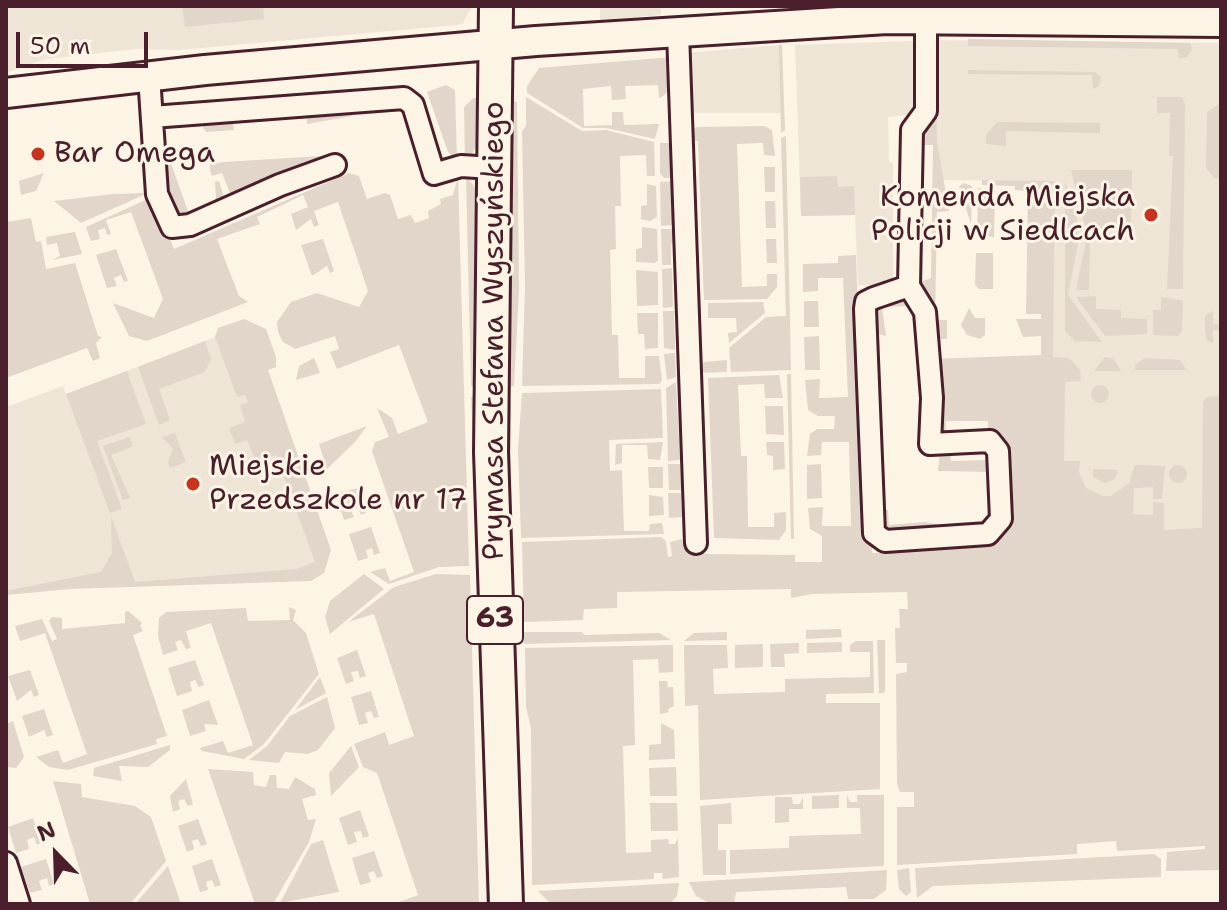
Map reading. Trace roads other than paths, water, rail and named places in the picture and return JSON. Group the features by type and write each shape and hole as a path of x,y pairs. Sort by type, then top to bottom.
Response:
{"main road":[{"name":"63","path":"495,45 496,6"},
{"path":"6,93 149,76 887,13 926,18 1221,22"},
{"name":"Prymasa Stefana Wyszyńskiego","path":"495,45 491,463 506,904"}],"street":[{"path":"909,286 866,302 865,309 874,533 885,541 988,534 1001,519 998,451 990,441 930,444 932,398 925,312 909,286 912,130 926,111 926,18"},
{"path":"678,32 696,543"},
{"path":"149,76 157,194 168,224 178,229 335,165"},
{"path":"152,117 404,98 413,105 434,174 461,166 493,168"},
{"path":"6,863 19,904"}],"place":[{"name":"Bar Omega","path":"38,154"},
{"name":"Komenda Miejska Policji w Siedlcach","path":"1151,215"},
{"name":"Miejskie Przedszkole nr 17","path":"193,484"}]}
